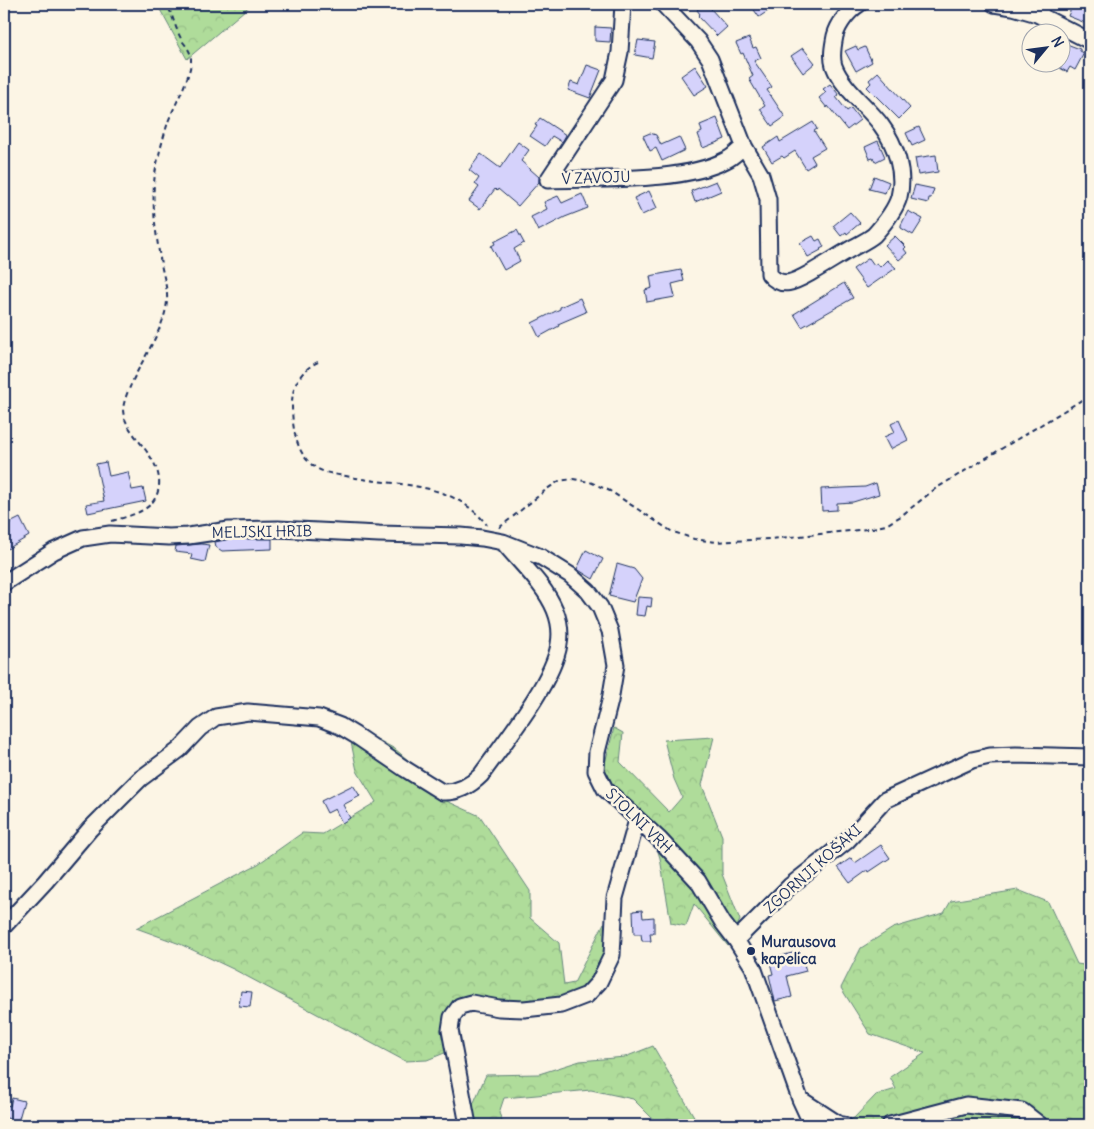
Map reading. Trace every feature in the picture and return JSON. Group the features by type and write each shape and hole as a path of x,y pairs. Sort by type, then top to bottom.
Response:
{"street":[{"name":"V ZAVOJU","path":"623,4 620,52 614,80 548,180 659,176 701,170 727,160 744,146"},
{"path":"663,4 698,40 710,59 744,146 761,175 768,199 769,274 782,284 793,282 872,236 890,216 899,198 901,175 895,150 882,126 849,90 834,66 832,49 836,32 844,18 859,4"},
{"path":"994,4 1040,9 1090,41"},
{"name":"MELJSKI HRIB","path":"4,583 68,544 83,538 110,534 179,536 229,530 278,529 379,534 501,535"},
{"path":"4,926 90,829 132,786 178,750 200,728 216,717 248,712 319,718 340,726 355,735 442,792 463,789 474,782 481,775 538,692 556,656 559,644 559,626 556,610 537,580 518,562 501,535"},
{"name":"STOLNI VRH","path":"501,535 570,575 588,591 600,607 610,631 616,665 610,701 597,752 596,771 605,789 698,881 723,923 753,967 800,1099 812,1125"},
{"name":"ZGORNJI KOŠAKI","path":"736,940 790,886 847,841 885,800 972,760 990,756 1016,754 1090,758"},
{"path":"468,1125 450,1030 452,1017 460,1006 471,1002 498,1008 524,1009 561,1005 586,996 599,982 612,955 615,898 623,876 637,820"},
{"path":"800,1099 840,1125 844,1125"},
{"path":"890,1125 966,1105 1022,1111 1040,1125"}],"path":[{"path":"109,522 146,509 153,503 158,492 160,477 156,466 131,428 123,410 133,378 147,355 164,315 167,300 153,198 160,151 168,122 190,68 191,58 188,48 176,28 167,4"},
{"path":"318,362 303,372 296,383 292,403 296,438 308,462 318,470 377,482 422,486 449,495 476,512 489,528"},
{"path":"501,535 547,489 559,481 573,479 590,482 610,491 671,531 694,539 716,542 770,539 886,526 934,489 1090,395"}],"green space":[{"path":"157,4 252,4 187,59"},
{"path":"347,723 395,749 430,779 440,798 480,816 530,891 530,918 559,943 564,985 574,983 604,923 610,926 609,953 585,990 560,1001 457,1003 447,1052 427,1060 405,1061 233,969 180,944 136,928 258,864 302,833 323,834 376,802 357,771"},
{"path":"614,728 623,733 620,762 669,812 682,797 674,779 664,740 714,737 702,785 722,836 722,874 740,920 728,946 694,904 686,926 671,923 660,858 648,819 612,783 604,767"},
{"path":"1018,890 1048,902 1077,964 1090,966 1090,1125 839,1125 854,1118 876,1095 896,1089 890,1077 925,1053 870,1034 841,988 861,948 893,928 944,913 951,901"},
{"path":"653,1046 699,1125 659,1125 633,1099 591,1090 504,1098 499,1113 504,1125 475,1125 471,1109 486,1075 539,1074 580,1061 625,1057"}],"building":[{"path":"704,4 717,4 711,9 727,27 717,36 698,16 700,14 697,10"},
{"path":"750,4 767,4 771,9 759,17"},
{"path":"1073,4 1090,4 1088,24 1068,16"},
{"path":"595,27 611,28 610,42 595,41"},
{"path":"749,38 753,48 756,47 761,58 754,61 772,87 767,90 785,117 772,126 760,109 765,106 749,79 753,76 743,53 741,54 736,43"},
{"path":"638,40 655,42 652,58 635,55"},
{"path":"856,46 858,50 865,47 872,62 856,71 845,51"},
{"path":"1072,46 1084,53 1075,70 1072,68"},
{"path":"803,48 815,63 803,73 791,56"},
{"path":"587,65 601,70 590,98 568,90 571,82 579,85"},
{"path":"695,66 708,86 694,95 681,76"},
{"path":"878,72 910,108 899,119 867,87 871,83 869,80"},
{"path":"830,84 839,95 836,97 847,111 851,108 860,120 847,130 828,106 827,108 819,98 826,92 823,89"},
{"path":"540,118 566,135 562,142 552,136 545,146 530,136"},
{"path":"717,118 725,139 703,148 698,134 702,132 700,125"},
{"path":"813,122 817,129 814,131 825,148 811,156 815,163 806,169 795,151 784,158 782,156 772,162 763,147 778,137 780,142"},
{"path":"919,127 925,140 912,146 906,133"},
{"path":"650,133 656,135 661,145 679,137 685,150 662,161 656,148 650,151 643,136"},
{"path":"878,141 885,157 875,162 873,158 870,159 865,147"},
{"path":"518,142 529,150 521,161 539,177 539,182 518,206 498,189 497,191 495,189 480,209 469,201 479,187 475,184 479,178 469,170 481,154 500,168"},
{"path":"936,155 938,172 918,175 915,158"},
{"path":"874,176 889,182 885,193 869,189"},
{"path":"716,181 721,191 695,202 691,191"},
{"path":"915,185 934,189 928,203 911,199"},
{"path":"649,191 657,208 642,215 634,198"},
{"path":"582,194 588,208 538,231 531,217 547,209 544,202 558,196 562,203"},
{"path":"908,211 923,219 913,235 901,228"},
{"path":"850,212 860,223 847,234 846,232 841,236 833,226"},
{"path":"517,230 524,243 514,249 520,261 504,270 491,246 495,244 494,242"},
{"path":"813,236 816,241 820,239 824,247 808,257 800,243"},
{"path":"895,236 906,247 904,249 907,253 899,260 885,245"},
{"path":"869,258 874,265 877,263 880,267 887,260 896,268 867,288 853,269"},
{"path":"681,270 684,281 672,284 675,297 647,302 645,290 652,288 650,276"},
{"path":"844,283 853,298 802,327 794,314"},
{"path":"580,298 586,312 558,324 559,326 539,337 532,323"},
{"path":"899,420 908,440 890,449 884,437 895,432 891,424"},
{"path":"106,462 109,476 128,472 132,490 143,488 146,501 88,513 86,504 104,501 96,464"},
{"path":"876,483 879,494 853,502 837,503 837,510 822,511 821,489 865,487"},
{"path":"20,518 29,536 4,551 4,526"},
{"path":"230,539 272,539 272,549 222,551 216,547 215,542"},
{"path":"209,545 205,562 191,559 192,554 175,552 176,546"},
{"path":"586,550 603,559 593,579 577,569"},
{"path":"617,564 634,569 642,579 633,602 609,596"},
{"path":"638,597 652,598 651,607 647,606 645,616 636,615"},
{"path":"353,785 360,796 343,805 350,818 342,823 335,809 327,813 321,801"},
{"path":"881,845 890,858 850,883 838,867 851,858 855,863"},
{"path":"642,910 643,918 654,917 654,933 650,933 651,941 642,941 641,934 634,934 633,911"},
{"path":"800,951 806,971 787,976 792,997 775,1001 769,975 773,974 769,959"},
{"path":"241,991 252,992 250,1007 239,1006"},
{"path":"12,1098 24,1101 18,1122 4,1117 4,1104 10,1106"}],"place":[{"name":"Murausova kapelica","path":"751,951"}]}
